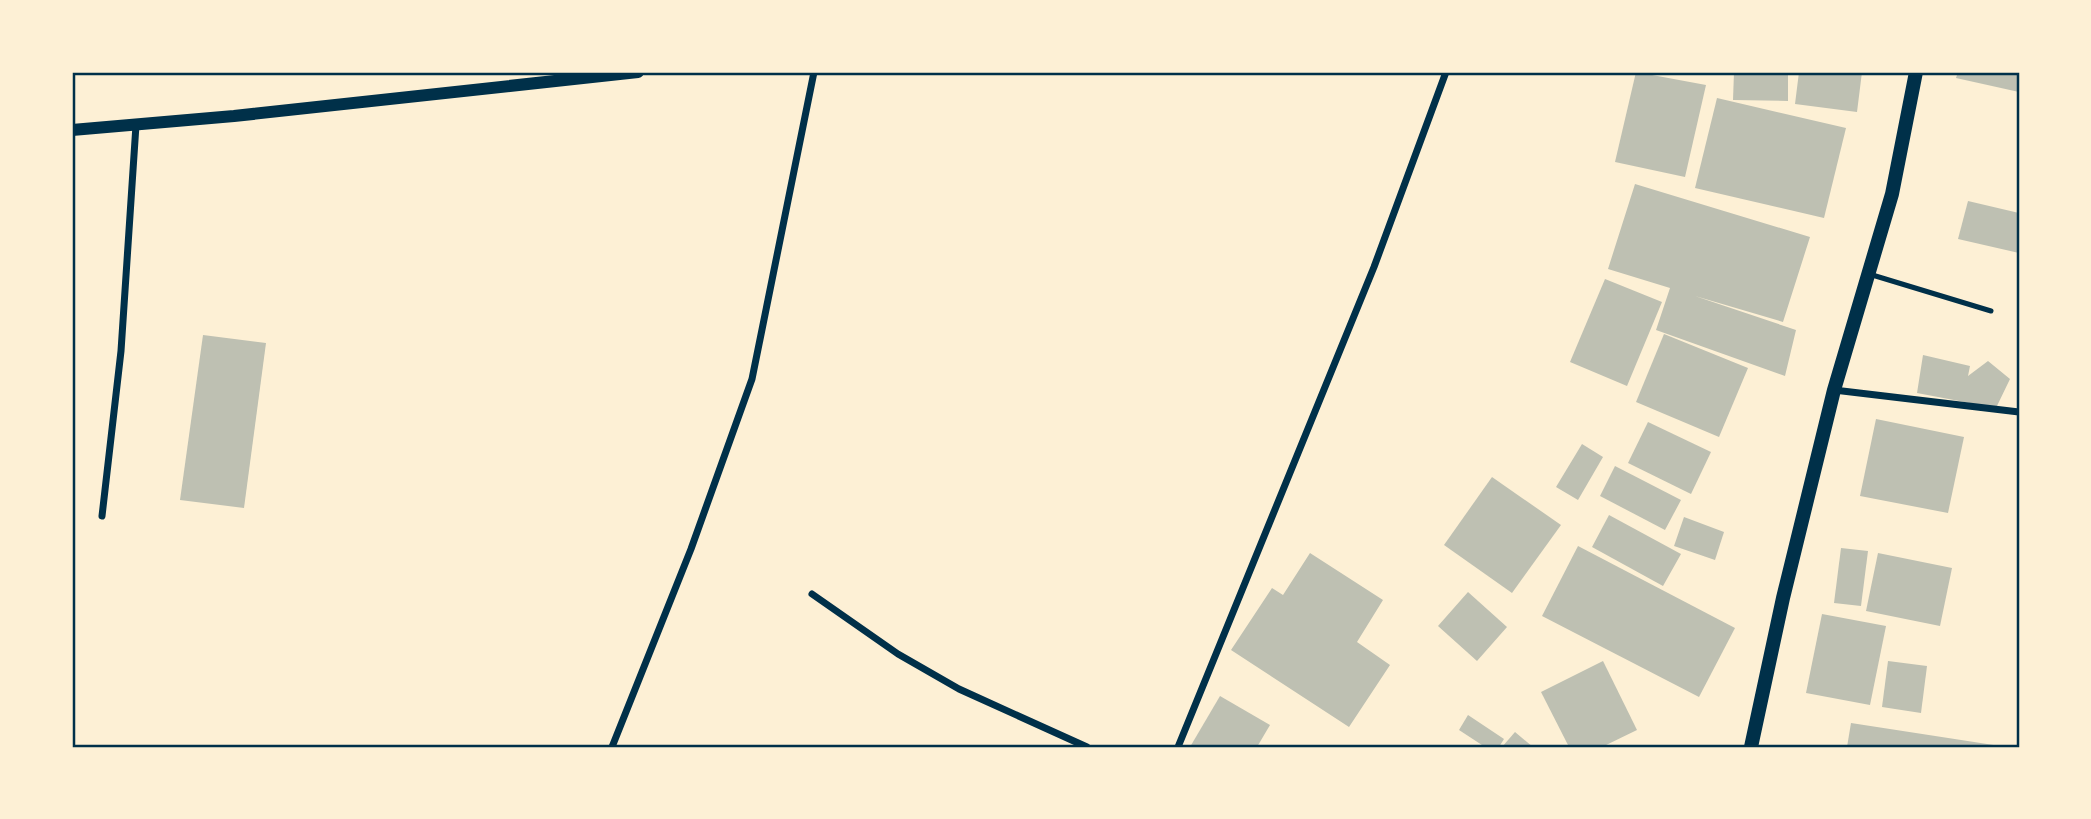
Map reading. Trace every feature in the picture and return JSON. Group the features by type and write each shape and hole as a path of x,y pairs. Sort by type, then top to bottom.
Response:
{"main road":[{"path":"1752,747 1783,598 1834,390 1892,194 1916,72"}],"street":[{"path":"72,130 638,72"},
{"path":"612,747 691,549 751,379 814,72"},
{"path":"1178,747 1374,267 1446,72"},
{"path":"102,516 121,351 136,125"},
{"path":"1834,390 2019,412"},
{"path":"813,594 898,654 959,689 1087,747"}],"lane":[{"path":"1869,274 1991,311"}],"building":[{"path":"1636,72 1706,85 1685,177 1615,162"},
{"path":"1734,72 1788,72 1788,101 1733,100"},
{"path":"1799,72 1862,72 1857,112 1795,104"},
{"path":"1958,72 2019,72 2019,92 1956,78"},
{"path":"1717,98 1846,128 1824,218 1695,188"},
{"path":"1635,184 1810,237 1783,322 1695,296 1796,330 1785,376 1656,330 1670,288 1608,269"},
{"path":"1968,201 2019,213 2019,253 1958,239"},
{"path":"1605,279 1662,302 1627,386 1570,362"},
{"path":"1664,334 1748,368 1719,437 1636,402"},
{"path":"203,335 266,343 244,508 180,500"},
{"path":"1923,355 1970,366 1968,376 1988,361 2010,379 1996,408 1917,393"},
{"path":"1876,419 1964,437 1948,513 1860,496"},
{"path":"1648,422 1711,452 1691,494 1628,463"},
{"path":"1582,444 1603,457 1578,500 1556,487"},
{"path":"1615,466 1681,500 1665,530 1600,496"},
{"path":"1492,477 1561,525 1512,593 1444,545"},
{"path":"1609,515 1681,554 1663,586 1592,547"},
{"path":"1684,517 1724,532 1715,560 1674,546"},
{"path":"1578,546 1735,628 1699,697 1542,616"},
{"path":"1841,548 1868,551 1861,606 1834,603"},
{"path":"1310,553 1383,600 1357,642 1390,665 1349,727 1231,650 1272,588 1283,595"},
{"path":"1878,553 1952,568 1940,626 1866,611"},
{"path":"1468,592 1507,627 1477,661 1438,626"},
{"path":"1822,614 1886,626 1870,705 1806,693"},
{"path":"1603,661 1637,730 1602,747 1569,747 1541,692"},
{"path":"1888,661 1927,666 1921,713 1882,707"},
{"path":"1220,696 1270,725 1257,747 1190,747"},
{"path":"1468,715 1504,739 1499,747 1485,747 1459,730"},
{"path":"1851,723 2000,746 2000,747 1847,747"},
{"path":"1515,732 1533,747 1502,747"}]}
